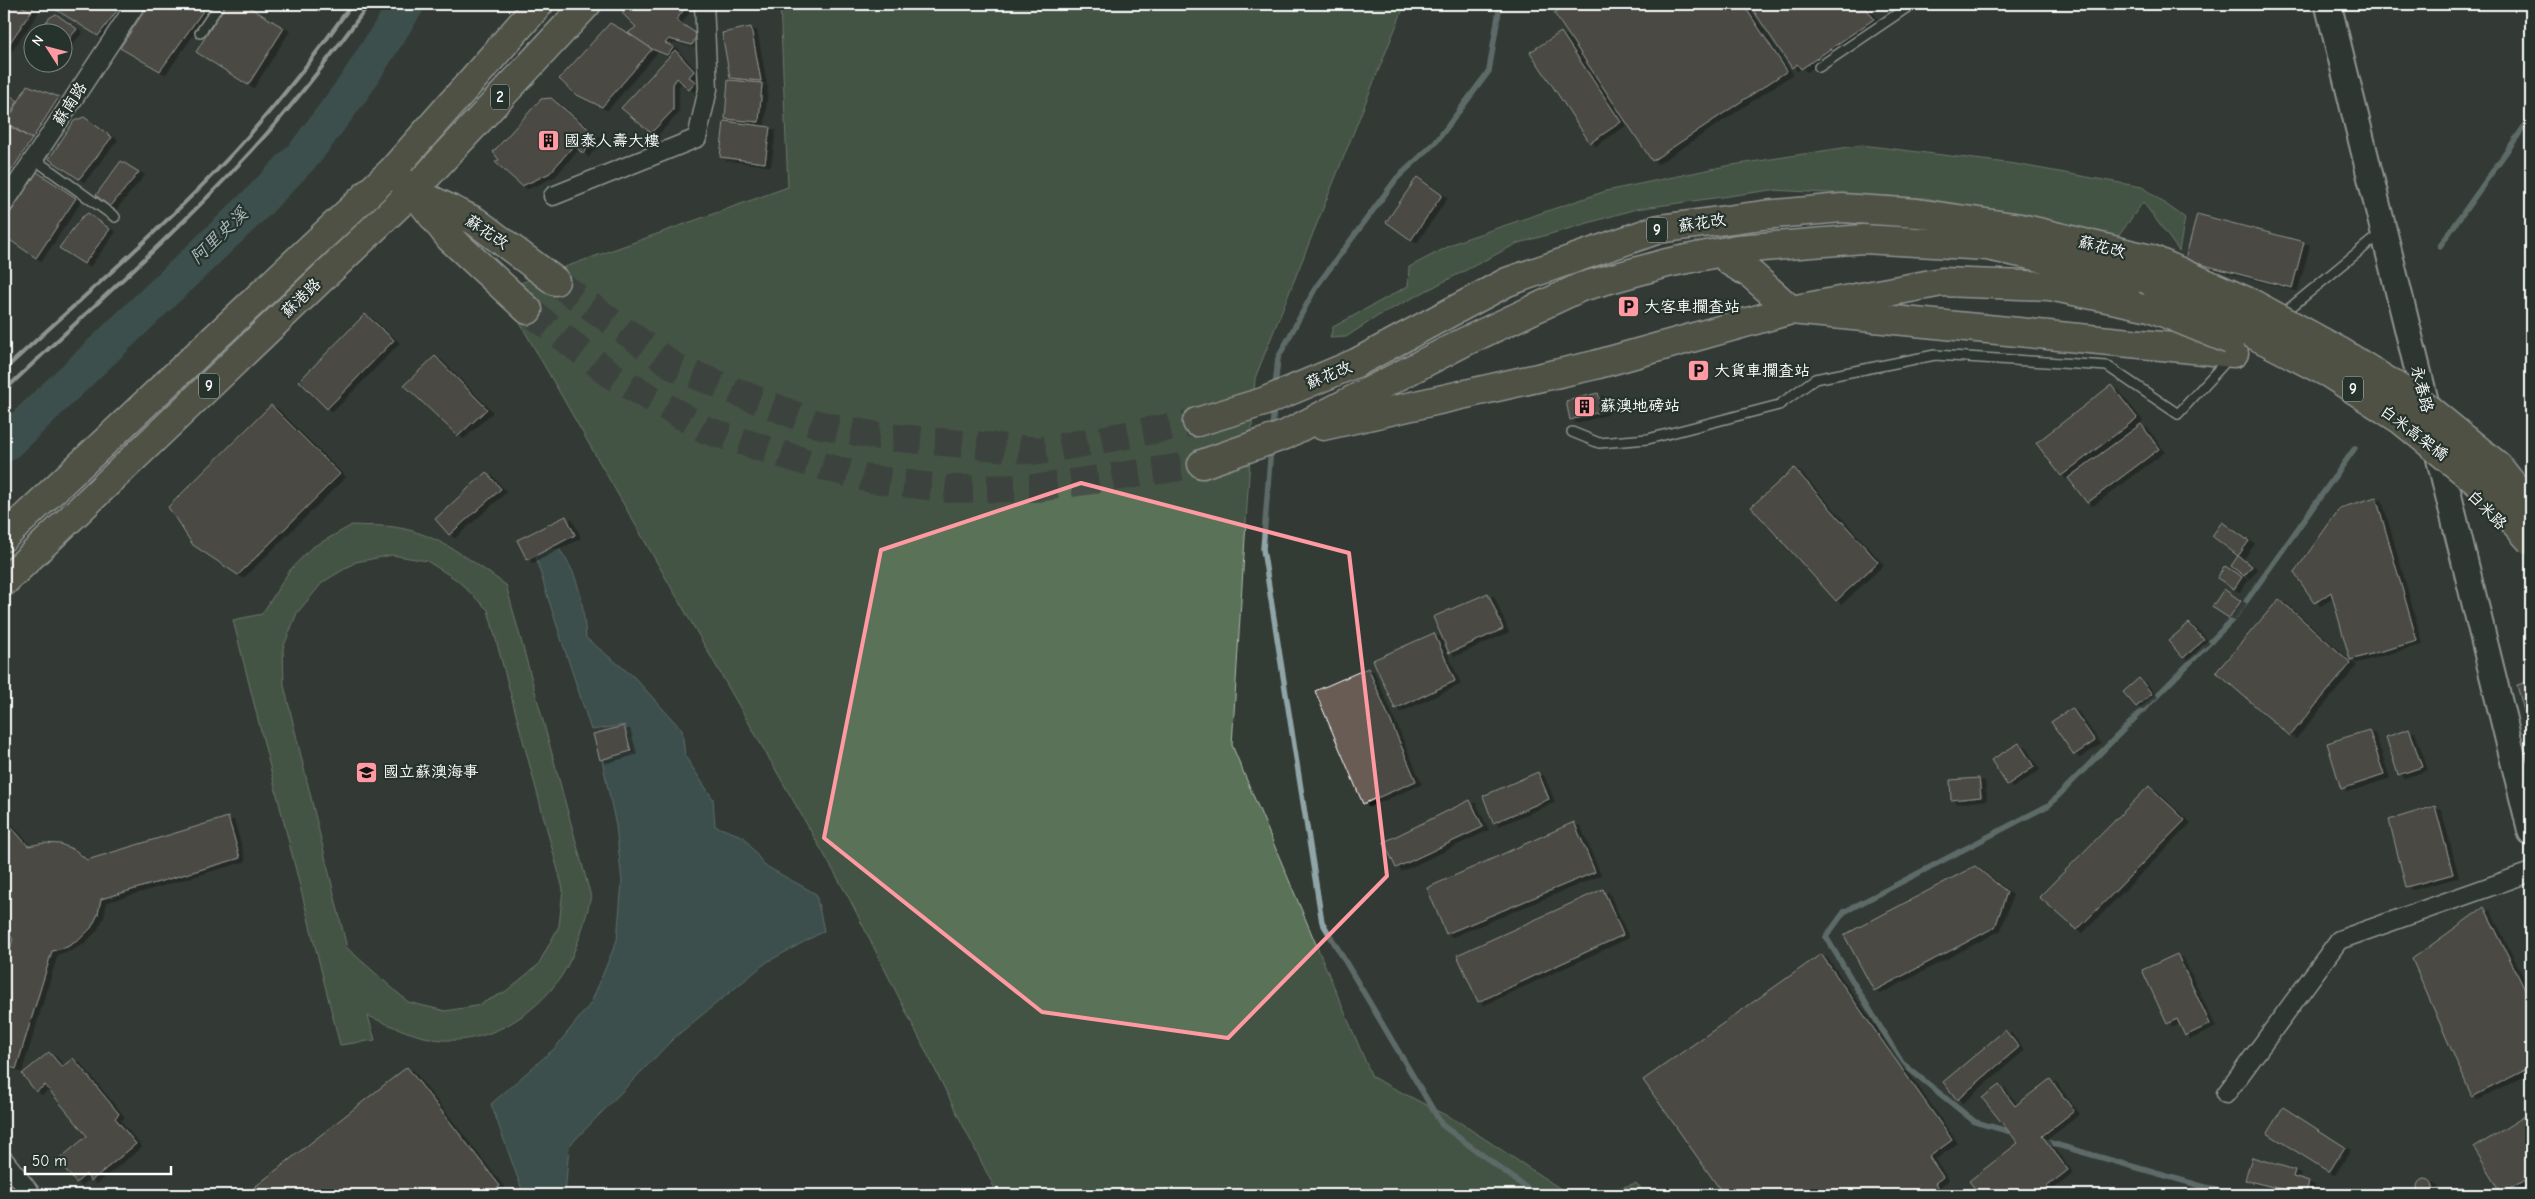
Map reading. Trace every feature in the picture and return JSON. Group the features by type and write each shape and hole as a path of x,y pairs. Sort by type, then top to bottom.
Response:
{"main road":[{"name":"蘇港路","path":"4,537 392,172 539,4"},
{"name":"蘇港路","path":"4,582 413,191 587,4"},
{"name":"蘇花改","path":"392,172 413,191 450,238 528,310"},
{"name":"蘇花改","path":"413,191 475,221 555,281"},
{"name":"蘇花改","path":"1197,422 1262,402 1356,363 1507,282 1659,229 1763,215 1842,208 1907,212 2021,228 2149,269"},
{"name":"蘇花改","path":"1202,464 1285,435 1464,342 1581,287 1666,264 1737,249 1862,239 1987,246 2149,269"},
{"path":"1285,435 1350,409 1419,372 1528,320 1636,281 1694,267 1776,253 1851,246 1987,246"},
{"path":"1729,261 1752,275 1790,310 2241,347"},
{"name":"白米高架橋","path":"2149,269 2253,304 2339,351 2416,399 2497,465 2531,507"},
{"name":"白米高架橋","path":"2149,269 2330,374 2401,420 2482,486 2531,541"},
{"path":"1285,435 1594,365 1790,310 1942,282 2050,286 2150,307 2288,366 2426,452 2502,508"},
{"path":"70,475 90,498"}],"street":[{"name":"蘇南路","path":"4,204 136,4"},
{"path":"553,196 697,138 708,89 704,4"},
{"name":"永春路","path":"2328,4 2382,232 2426,403 2439,466 2531,832"},
{"name":"白米路","path":"2439,466 2481,501 2531,557"},
{"path":"2226,1094 2339,940 2531,872"},
{"path":"4,1160 32,1195"}],"lane":[{"path":"200,33 220,4"},
{"path":"1819,67 1912,4"},
{"path":"34,159 116,217"},
{"path":"1572,432 1599,443 1648,439 1778,405 1815,379 1935,355 2107,366 2178,414 2241,347 2382,232"}],"highlighted area":[{"path":"1081,483 1349,553 1387,876 1228,1038 1042,1012 824,838 881,550"}],"green space":[{"path":"780,4 1405,4 1255,378 1232,745 1372,1077 1459,1122 1570,1195 998,1195 849,898 501,290 788,187"},
{"path":"1862,145 2015,164 2142,187 2185,218 2179,251 2143,202 2115,241 1926,198 1771,190 1636,209 1516,244 1378,316 1346,337 1330,338 1333,327 1408,286 1409,267 1459,241 1606,191 1726,166"},
{"path":"352,525 384,526 410,530 453,549 506,585 591,897 576,947 562,975 550,991 537,1005 521,1017 504,1027 486,1034 467,1039 429,1038 368,1016 375,1040 340,1045 233,620 262,614 290,570 311,548","holes":["392,555 427,561 457,580 488,610 563,889 559,926 538,965 505,992 476,1006 445,1011 408,1002 347,948 284,685 283,648 297,613 323,582 356,562"]},
{"path":"1636,1183 1648,1195 1598,1195"}],"water":[{"path":"559,549 576,580 582,602 586,638 634,677 682,730 685,756 713,799 715,826 744,837 764,865 816,894 824,931 767,962 675,1037 569,1146 565,1195 524,1195 491,1104 555,1048 591,1003 617,940 622,882 616,826 602,760 635,753 625,725 591,730 536,557 547,551"}],"building":[{"path":"4,4 18,4 31,12 24,22 22,22 22,25 4,51"},
{"path":"18,4 35,4 31,12"},
{"path":"47,4 122,4 98,36"},
{"path":"149,4 208,4 160,71 120,48"},
{"path":"226,4 244,4 284,28 248,85 196,52"},
{"path":"629,4 681,4 685,8 676,20 697,34 692,45 669,39 665,43 674,47 667,55 652,49 628,33 636,27 622,13"},
{"path":"1568,4 1743,4 1787,71 1652,161 1554,13"},
{"path":"1749,4 1863,4 1874,19 1801,69 1797,64 1792,68"},
{"path":"56,14 67,22 46,22"},
{"path":"610,23 652,49 602,107 575,94 559,79"},
{"path":"72,25 77,29 72,35"},
{"path":"751,27 761,81 730,78 722,33"},
{"path":"1561,32 1621,122 1590,143 1530,52"},
{"path":"675,50 694,71 689,77 696,82 689,90 677,78 673,84 673,110 651,133 621,108"},
{"path":"728,80 762,83 759,122 725,119"},
{"path":"27,85 59,97 32,139 7,123"},
{"path":"4,91 18,101 5,120 4,119"},
{"name":"國泰人壽大樓","path":"551,98 597,136 583,154 574,145 550,173 522,186 495,162 499,160 493,152 541,99"},
{"path":"84,117 112,137 79,179 49,159 74,121"},
{"path":"724,121 770,127 765,163 720,157"},
{"path":"9,126 32,139 4,182 4,135"},
{"path":"121,161 139,172 110,207 96,195"},
{"path":"37,172 76,198 36,258 4,236 4,222"},
{"path":"1417,177 1442,195 1411,240 1386,222"},
{"path":"88,213 110,229 84,264 59,248 81,218"},
{"path":"2197,214 2304,242 2292,288 2185,260"},
{"path":"365,314 394,340 327,409 299,381"},
{"path":"435,356 487,409 458,436 404,385"},
{"path":"2111,385 2137,418 2061,476 2036,443"},
{"name":"蘇澳地磅站","path":"1598,393 1603,411 1570,420 1566,401"},
{"path":"271,405 340,474 238,575 193,545 168,507"},
{"path":"2141,424 2159,449 2087,503 2068,478"},
{"path":"1794,468 1878,562 1836,601 1751,507"},
{"path":"486,472 501,489 449,535 435,519"},
{"path":"2376,497 2417,641 2350,660 2331,592 2315,603 2294,573 2340,508"},
{"path":"566,516 575,535 527,560 517,540"},
{"path":"2222,522 2249,541 2238,556 2212,536"},
{"path":"2238,556 2252,566 2244,576 2231,566"},
{"path":"2225,566 2242,577 2234,589 2217,578"},
{"path":"2224,589 2241,601 2229,618 2212,607"},
{"path":"1488,593 1503,629 1449,653 1433,617"},
{"path":"2279,599 2351,663 2290,736 2216,672"},
{"path":"2189,623 2204,640 2183,658 2168,641"},
{"path":"1434,633 1455,681 1395,709 1373,660"},
{"path":"1368,668 1416,781 1363,804 1315,691"},
{"path":"2139,678 2152,694 2136,707 2123,692"},
{"path":"2531,681 2531,737 2517,685"},
{"path":"2072,708 2095,741 2074,755 2051,722"},
{"path":"624,726 631,751 600,760 593,734"},
{"path":"2409,729 2422,767 2398,775 2386,737"},
{"path":"2369,730 2384,775 2341,789 2327,743"},
{"path":"2019,743 2034,767 2007,785 1991,760"},
{"path":"1538,772 1549,799 1493,823 1483,796"},
{"path":"1979,778 1981,797 1951,800 1950,780"},
{"path":"2149,786 2185,820 2077,930 2039,897"},
{"path":"1470,800 1483,827 1396,868 1384,842"},
{"path":"2435,806 2453,874 2406,887 2389,820"},
{"path":"228,817 240,858 101,899 98,914 91,928 80,939 67,947 52,951 16,1069 4,1065 4,970 13,939 4,929 4,819 28,846 44,843 60,844 75,850 87,860"},
{"path":"1574,822 1595,872 1446,934 1427,888"},
{"path":"1975,866 2007,892 1995,927 1874,991 1844,935"},
{"path":"1603,889 1623,935 1478,1002 1457,955"},
{"path":"2484,907 2531,1002 2531,1067 2472,1097 2412,959"},
{"path":"1821,954 1952,1140 1929,1157 1943,1177 1935,1183 1944,1195 1724,1195 1643,1080"},
{"path":"2177,954 2210,1024 2185,1036 2177,1019 2167,1024 2142,970"},
{"path":"2005,1030 2019,1047 1957,1100 1943,1082"},
{"path":"49,1052 62,1067 73,1058 119,1114 115,1118 136,1144 91,1181 86,1174 76,1183 58,1160 87,1136 45,1085 36,1092 22,1074"},
{"path":"407,1067 500,1186 488,1195 255,1195 251,1190"},
{"path":"2050,1079 2074,1111 2042,1136 2068,1170 2040,1192 2043,1195 1980,1195 1969,1181 2018,1143 1982,1098 1999,1085 2015,1106"},
{"path":"2283,1107 2345,1147 2329,1172 2267,1133"},
{"path":"2528,1114 2531,1120 2531,1176 2502,1194 2474,1148"},
{"path":"2252,1157 2295,1170 2293,1177 2309,1182 2305,1195 2245,1180"},
{"path":"2422,1179 2428,1179 2433,1184 2431,1193 2422,1195 2417,1190 2417,1184"},
{"path":"2460,1188 2467,1189 2471,1195 2451,1195 2454,1190"}],"waterway":[{"name":"阿里史溪","path":"4,445 257,203 305,153 355,86 407,4"},
{"path":"1275,388 1278,358 1316,287 1397,178 1436,142 1489,71 1500,4"},
{"path":"2440,246 2531,117"},
{"path":"1272,430 1274,405"},
{"path":"1271,447 1263,549 1322,922 1442,1125 1536,1195"},
{"path":"2015,1133 1975,1122 1902,1063 1826,937 1844,912 2049,805 2235,617 2355,448"},
{"path":"2040,1140 2233,1195"}],"tunnel":[{"path":"555,281 675,367 817,424 877,436 1040,451 1197,422"},
{"path":"528,310 613,376 706,430 806,462 871,479 950,489 1038,488 1202,464"}],"railway":[{"path":"4,370 207,181 281,98 352,4"},
{"path":"4,391 156,248 243,160 309,84 369,4"}],"place":[{"name":"國泰人壽大樓","path":"548,141"},
{"name":"大客車攔查站","path":"1628,307"},
{"name":"大貨車攔查站","path":"1698,371"},
{"name":"蘇澳地磅站","path":"1584,406"},
{"name":"國立蘇澳海事","path":"367,772"}]}
